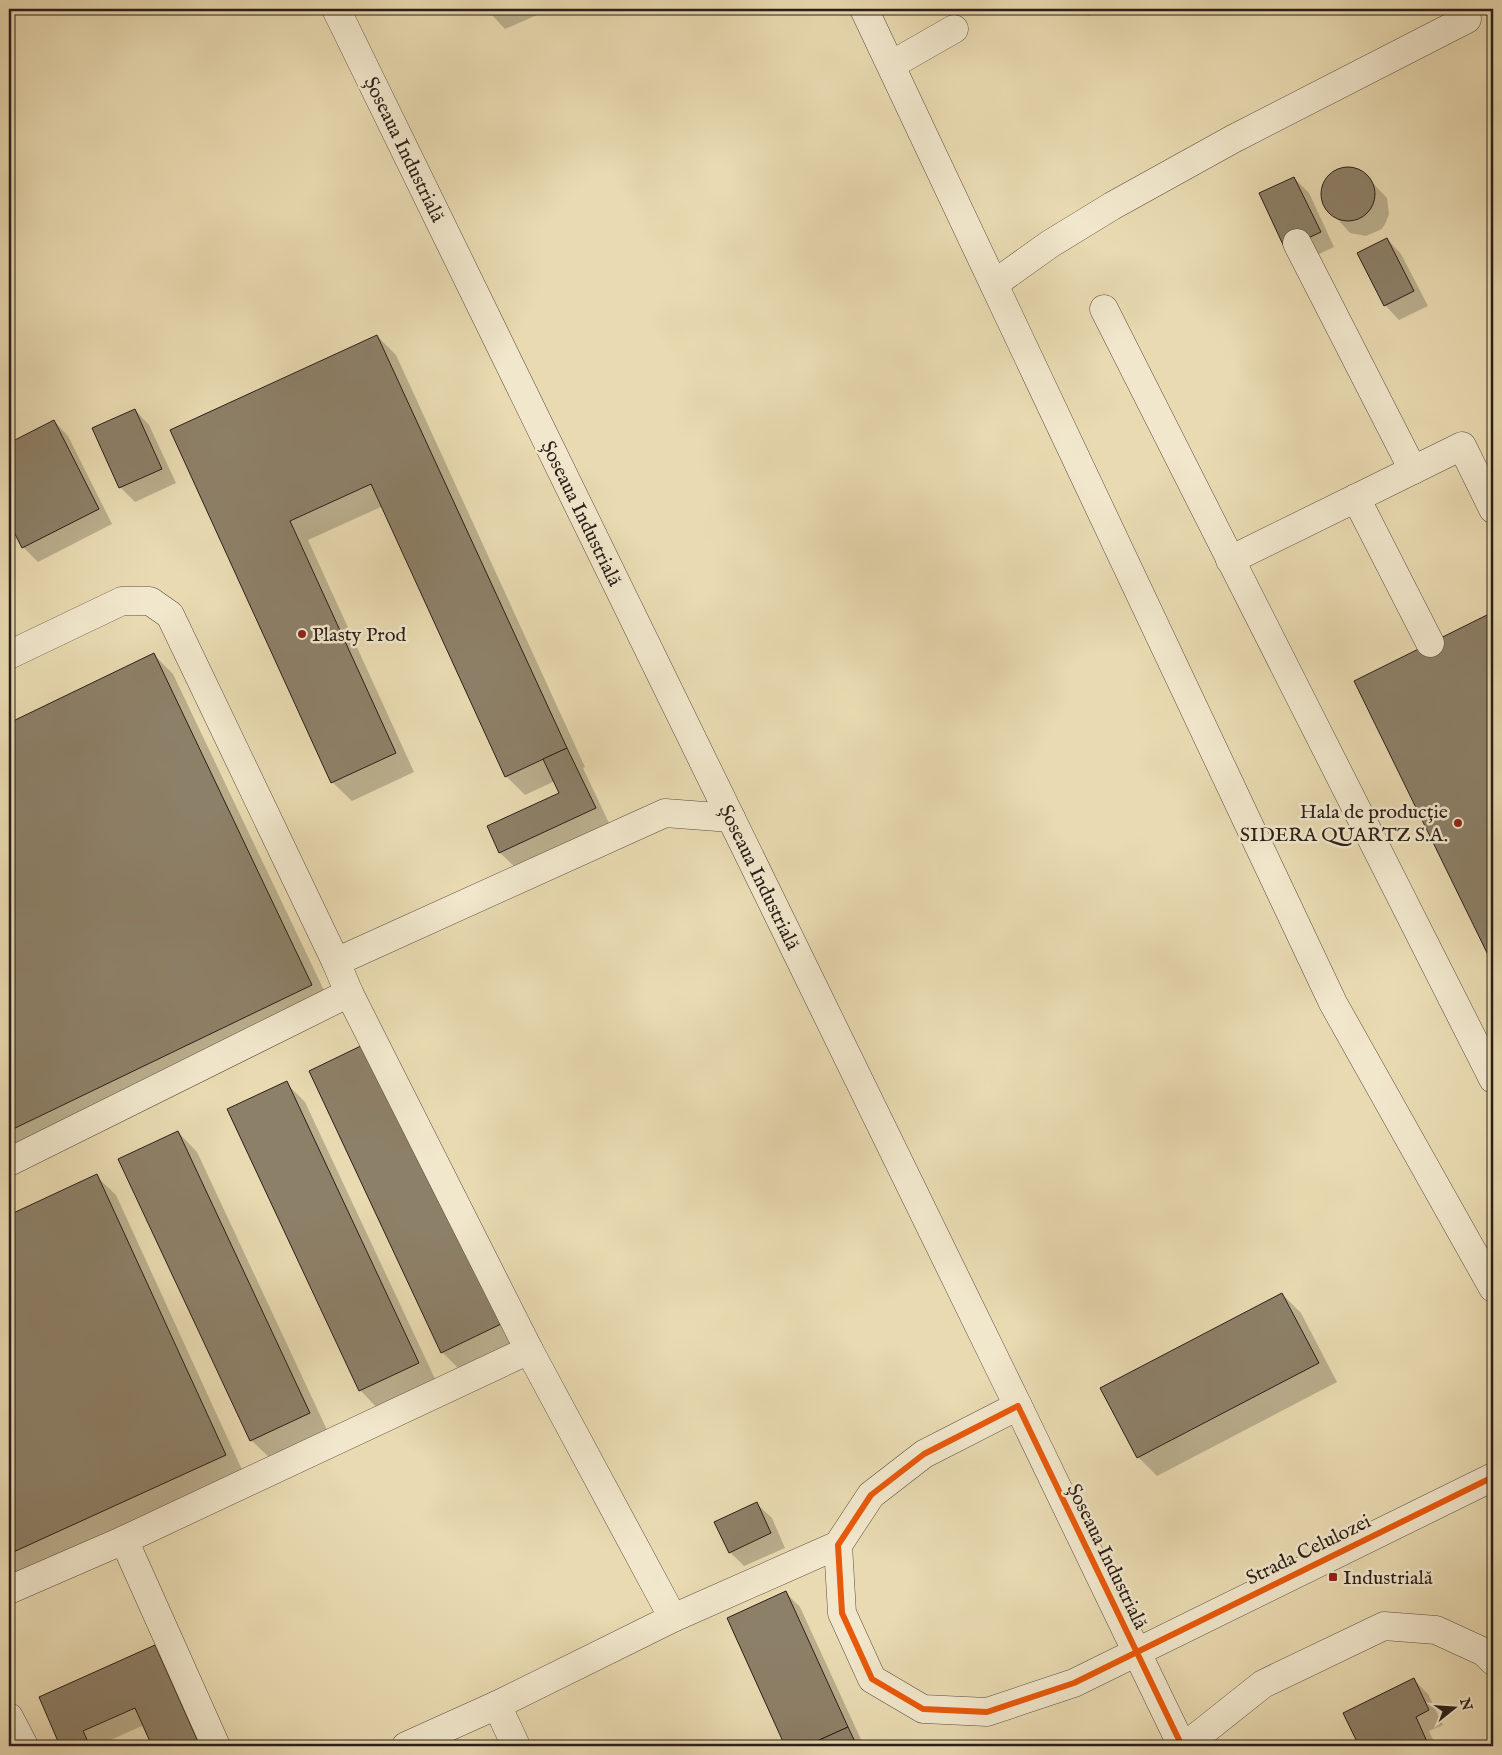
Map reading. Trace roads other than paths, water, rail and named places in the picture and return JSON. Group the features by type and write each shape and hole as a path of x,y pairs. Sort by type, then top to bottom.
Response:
{"street":[{"name":"Șoseaua Industrială","path":"336,9 1184,1746"},
{"path":"864,9 1333,1003 1493,1288"},
{"path":"994,284 1050,244 1112,206 1232,139 1467,19"},
{"path":"891,65 954,29"},
{"path":"1297,243 1413,470"},
{"path":"1104,310 1493,1079"},
{"path":"1230,560 1462,446 1493,509"},
{"path":"1356,498 1430,643"},
{"path":"9,655 122,601 150,601 170,615 336,962 349,993 529,1350 673,1618"},
{"path":"336,962 665,813 731,818"},
{"path":"9,1162 349,993"},
{"path":"9,1590 124,1540 529,1350"},
{"path":"406,1746 497,1705 673,1618 838,1545 871,1495 924,1454 1018,1406"},
{"name":"Strada Celulozei","path":"838,1545 842,1613 872,1679 923,1709 987,1712 1074,1683 1493,1477"},
{"path":"124,1540 216,1746"},
{"path":"1184,1746 1263,1684 1384,1626 1436,1630 1484,1652 1493,1661"},
{"path":"497,1705 516,1746"},
{"path":"9,1717 24,1746"}],"place":[{"name":"Plasty Prod","path":"302,634"},
{"name":"Hala de producție SIDERA QUARTZ S.A.","path":"1458,823"},
{"name":"Industrială","path":"1333,1577"}]}
